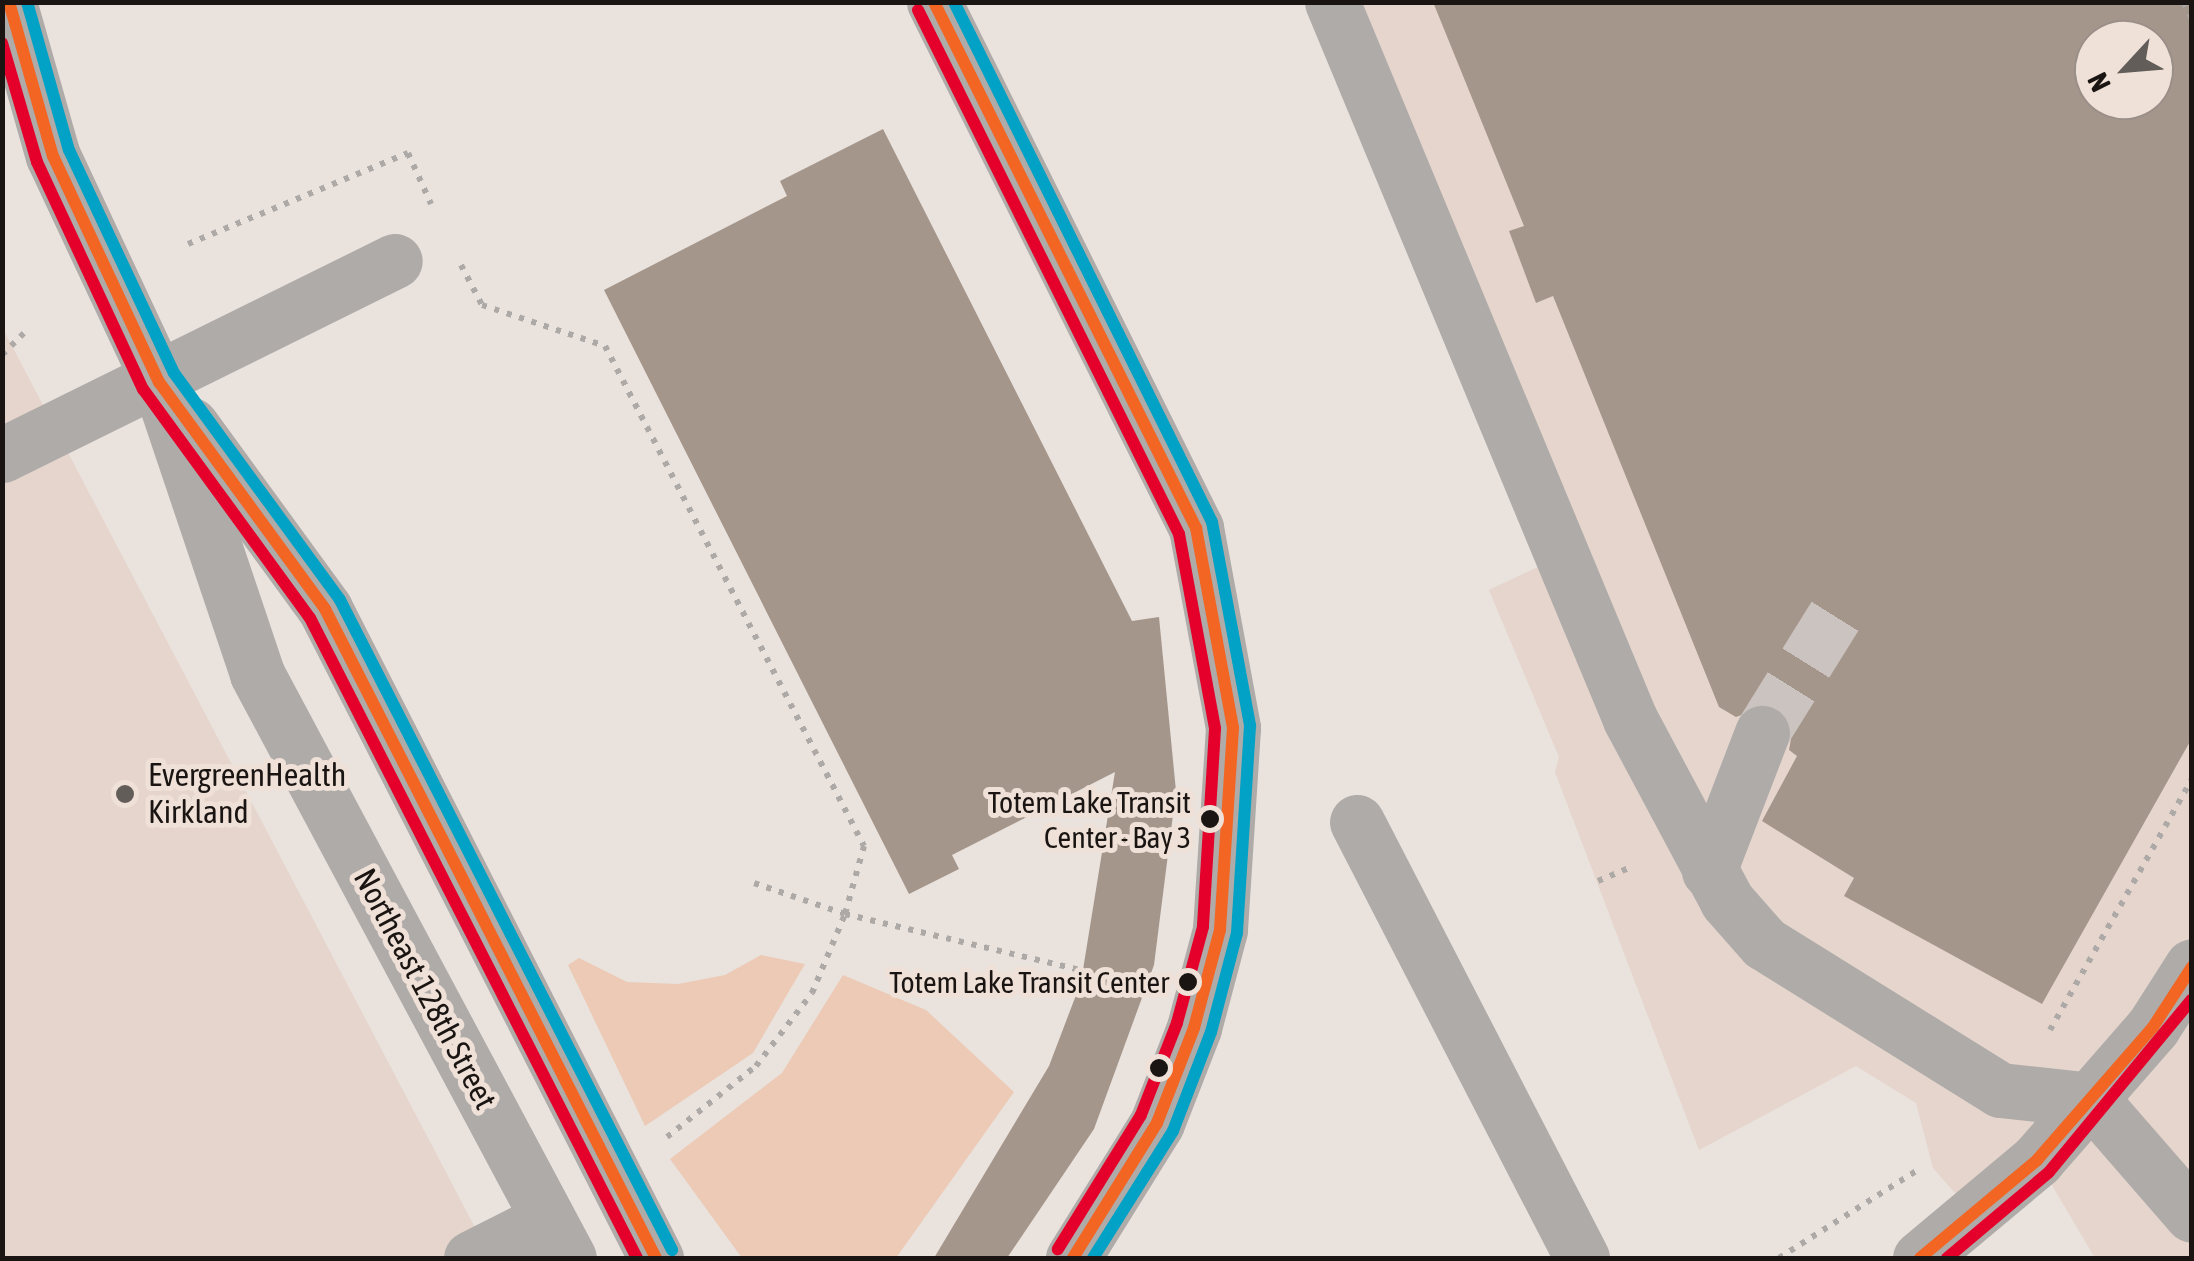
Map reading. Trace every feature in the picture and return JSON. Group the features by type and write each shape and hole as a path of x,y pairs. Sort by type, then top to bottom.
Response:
{"street":[{"name":"Northeast 128th Street","path":"9,2 53,156 159,382 256,674 559,1239"},
{"path":"934,2 1196,528 1232,728 1233,829 1202,999 1156,1123 1073,1258"},
{"path":"1332,2 1630,719 1710,870 1764,943 2000,1090 2092,1100 2192,1216"},
{"path":"2,455 159,382 395,261"},
{"name":"Northeast 128th Street","path":"159,382 324,609 656,1258"},
{"path":"1710,870 1762,733"},
{"path":"1356,822 1582,1258"},
{"path":"1920,1258 2092,1100 2192,966"},
{"path":"471,1258 559,1239"}],"path":[{"path":"2184,2 2192,19"},
{"path":"188,244 408,154 438,218"},
{"path":"454,252 482,305 605,346 864,846 845,914 812,993 756,1066 612,1174"},
{"path":"2,355 27,330"},
{"path":"2050,1031 2192,779"},
{"path":"754,883 845,914 1202,999"},
{"path":"1779,1258 1911,1168 1933,1168"}],"shaded area":[{"path":"1332,3 2191,3 2191,1258 2095,1258 2037,1160 1975,1216 1933,1168 1916,1103 1856,1066 1699,1150 1555,772 1559,757 1489,590 1540,566"},
{"name":"EvergreenHealth Kirkland","path":"3,329 491,1258 3,1258"},
{"path":"761,955 805,964 753,1053 645,1126 568,965 579,958 627,982 678,984 725,975"},
{"path":"843,975 926,1010 1014,1092 896,1258 742,1258 670,1159 782,1073"}],"building":[{"path":"1433,2 2192,2 2192,738 2042,1004 1844,896 1854,878 1762,821 1797,756 1789,750 1793,727 1772,704 1736,717 1719,707 1553,296 1536,303 1509,231 1524,226"},
{"path":"883,129 1132,621 1159,617 1176,791 1154,965 1094,1129 1007,1258 934,1258 1049,1066 1081,982 1115,772 952,855 959,869 909,894 604,290 787,196 780,181"}],"tunnel":[{"path":"1762,733 1843,603"}],"transit line":[{"path":"9,2 53,156 159,382 325,609 656,1258"},
{"path":"27,2 69,150 174,373 340,600 672,1250"},
{"path":"934,2 1196,528 1233,728 1220,930 1194,1028 1157,1123 1073,1258"},
{"path":"954,2 1212,522 1250,726 1237,933 1211,1032 1173,1131 1093,1258"},
{"path":"918,10 1179,534 1215,729 1203,927 1177,1023 1141,1115 1058,1249"},
{"path":"2,43 37,162 143,389 310,618 637,1258"},
{"path":"1920,1258 2037,1160 2153,1027 2192,967"},
{"path":"1947,1258 2049,1172 2192,999"}],"place":[{"name":"EvergreenHealth Kirkland","path":"125,794"},
{"name":"Totem Lake Transit Center - Bay 3","path":"1210,819"},
{"name":"Totem Lake Transit Center","path":"1188,982"}]}
